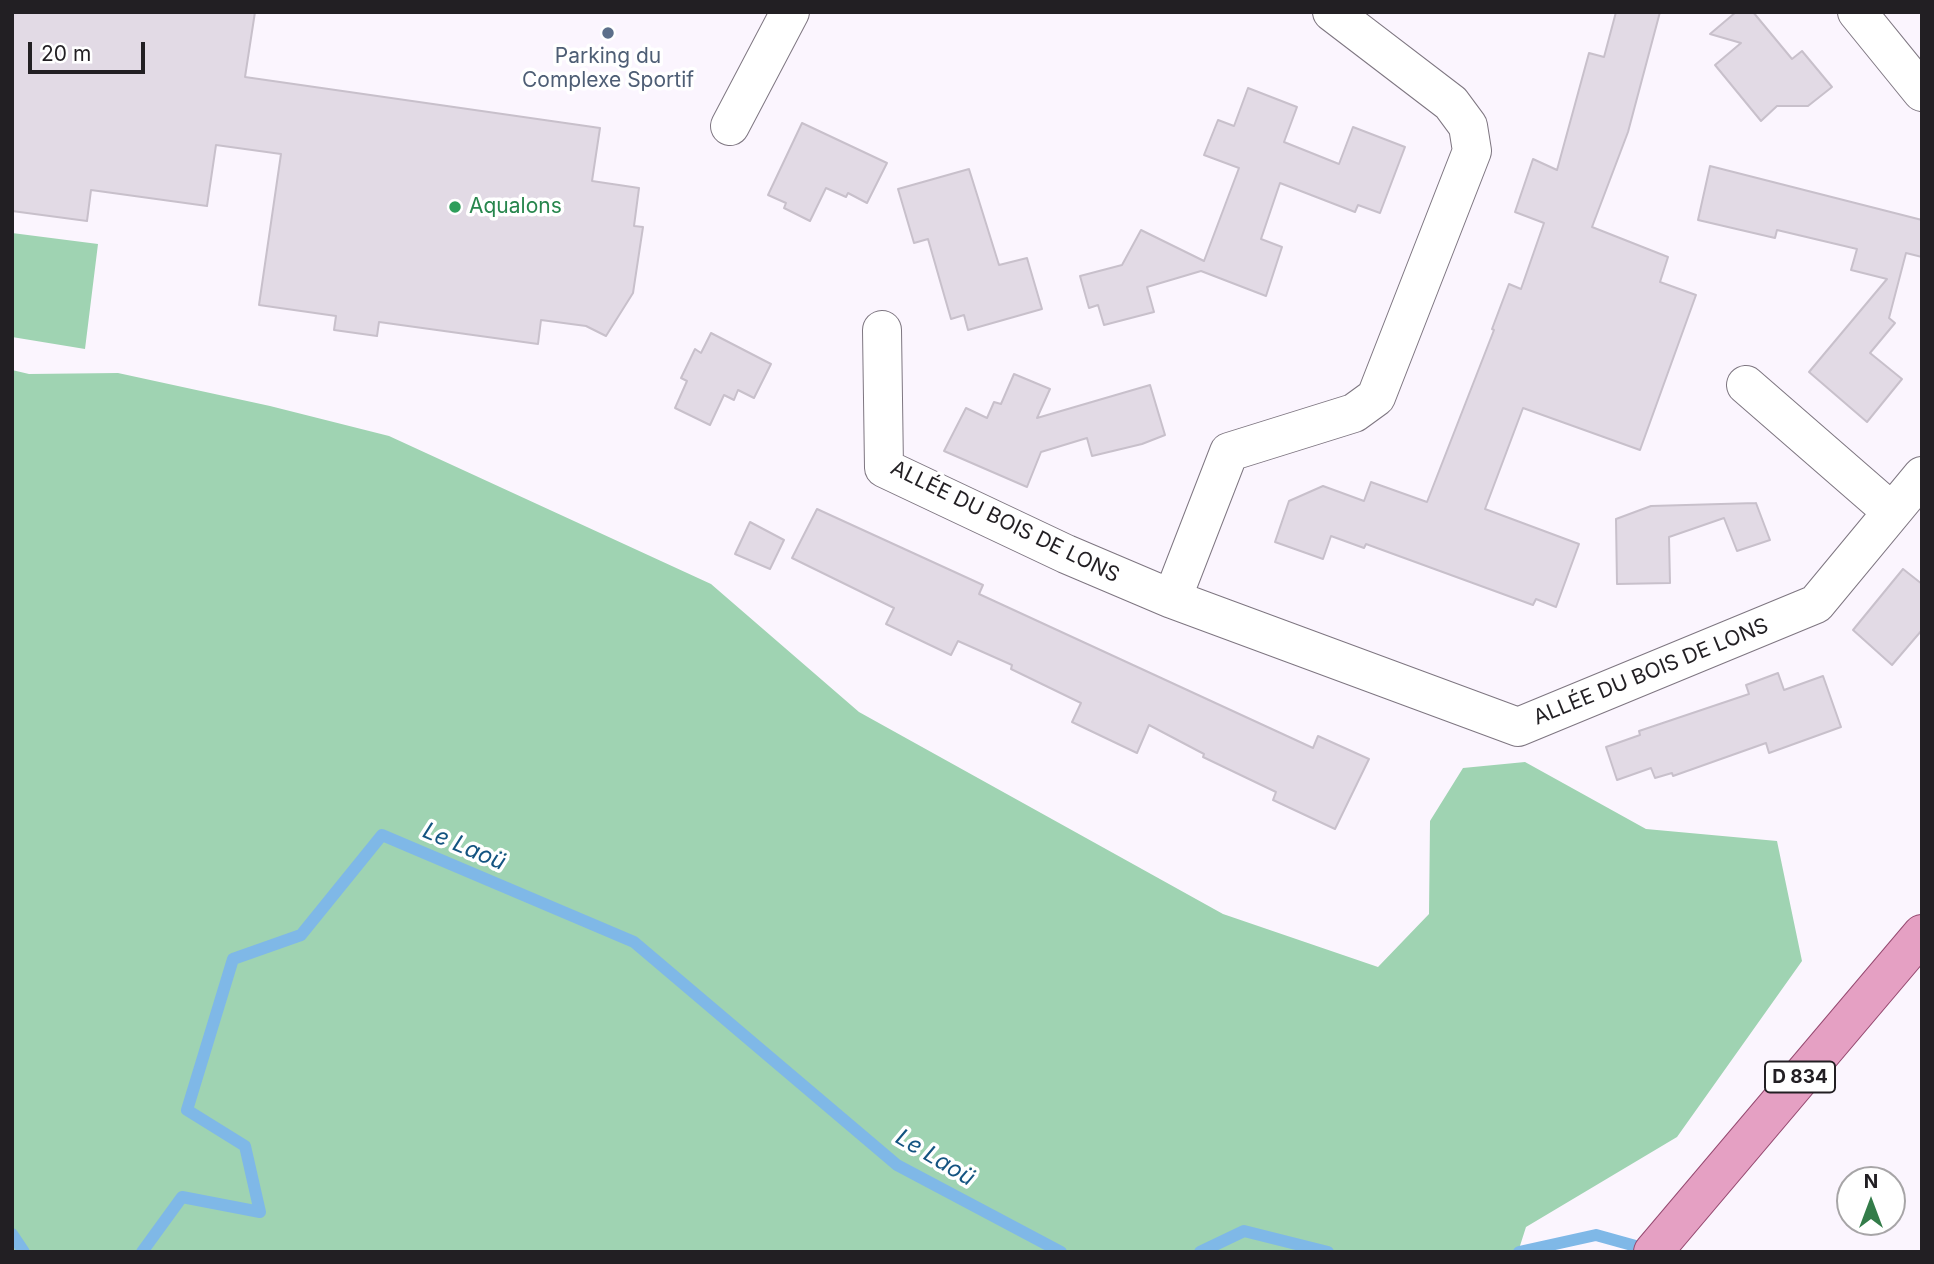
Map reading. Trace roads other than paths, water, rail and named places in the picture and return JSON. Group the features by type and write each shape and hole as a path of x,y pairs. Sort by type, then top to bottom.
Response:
{"main road":[{"name":"D 834","path":"1653,1252 1922,934"}],"street":[{"path":"730,126 790,12"},
{"path":"1172,599 1229,452 1354,414 1376,397 1472,151 1468,126 1451,103 1332,12"},
{"path":"1857,12 1922,92"},
{"name":"ALLÉE DU BOIS DE LONS","path":"881,330 884,468 1066,554 1172,599 1518,727 1816,604 1922,476"},
{"path":"1746,385 1892,512"}],"waterway":[{"name":"Le Laoü","path":"142,1252 182,1197 260,1212 245,1146 187,1110 233,959 301,935 382,835 634,942 897,1165 1061,1252"},
{"name":"Le Laoü","path":"1200,1252 1244,1231 1328,1252"},
{"name":"Le Laoü","path":"12,1234 24,1252"},
{"name":"Le Laoü","path":"1519,1252 1596,1235 1650,1250"}],"place":[{"name":"Parking du Complexe Sportif","path":"608,33"},
{"name":"Aqualons","path":"455,207"}]}
